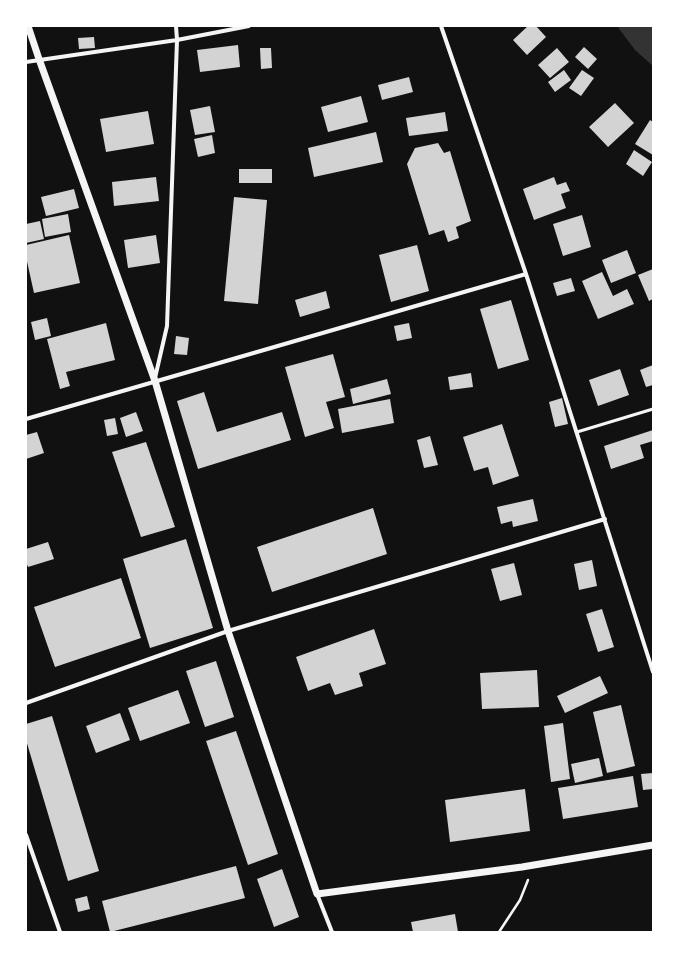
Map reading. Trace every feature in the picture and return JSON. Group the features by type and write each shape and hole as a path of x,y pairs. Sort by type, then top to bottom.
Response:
{"street":[{"path":"28,26 155,381 228,631 332,932"},
{"path":"155,381 167,326 178,40 176,26"},
{"path":"26,62 178,40 249,26"},
{"path":"441,26 526,274 653,672"},
{"path":"26,419 526,274"},
{"path":"26,703 228,631 605,519"},
{"path":"26,835 60,932"},
{"path":"318,894 522,866 653,846"}],"lane":[{"path":"577,432 653,409"}],"path":[{"path":"499,932 520,900 528,881 522,866"}],"shaded area":[{"path":"617,26 653,26 653,66 635,50"}],"building":[{"path":"528,26 536,26 546,37 527,55 513,40"},
{"path":"94,37 95,48 79,49 78,38"},
{"path":"238,45 240,67 200,72 197,50"},
{"path":"584,47 597,59 588,69 575,57"},
{"path":"260,48 271,48 272,68 261,69"},
{"path":"557,48 569,62 550,78 538,65"},
{"path":"564,70 571,80 555,92 548,82"},
{"path":"582,70 594,78 581,96 569,88"},
{"path":"409,77 413,92 382,100 378,85"},
{"path":"361,96 368,122 328,132 321,107"},
{"path":"615,103 634,123 608,147 589,127"},
{"path":"210,106 215,132 195,135 190,110"},
{"path":"148,111 154,144 106,152 100,119"},
{"path":"445,112 448,131 409,136 406,118"},
{"path":"650,120 653,122 653,155 635,144"},
{"path":"376,132 383,162 314,177 308,148"},
{"path":"212,135 215,153 198,157 194,139"},
{"path":"438,143 444,153 450,151 471,221 456,227 459,238 448,242 444,230 429,235 407,164 415,148"},
{"path":"634,150 652,162 643,176 626,164"},
{"path":"239,169 272,169 272,183 239,183"},
{"path":"156,177 159,201 114,206 112,182"},
{"path":"554,177 557,185 566,182 570,191 561,194 566,208 534,220 523,189"},
{"path":"74,189 79,208 46,216 41,197"},
{"path":"234,197 267,200 258,304 224,301"},
{"path":"68,214 71,232 45,237 42,219"},
{"path":"582,215 591,247 563,256 553,224"},
{"path":"40,221 44,239 26,243 26,224"},
{"path":"69,235 80,283 34,293 26,257 26,245"},
{"path":"156,235 160,263 128,268 124,240"},
{"path":"417,245 429,291 391,302 379,255"},
{"path":"627,250 636,273 611,283 602,260"},
{"path":"653,269 653,299 649,301 638,275"},
{"path":"602,272 613,296 627,289 634,304 598,319 582,281"},
{"path":"571,278 575,291 557,296 553,283"},
{"path":"326,291 330,308 300,317 295,300"},
{"path":"511,300 529,360 498,369 480,309"},
{"path":"47,318 51,336 35,340 31,322"},
{"path":"106,323 115,360 66,372 70,386 60,389 47,339"},
{"path":"409,323 412,338 397,341 394,326"},
{"path":"176,336 189,338 187,355 174,354"},
{"path":"333,354 345,397 326,402 334,428 305,437 285,367"},
{"path":"653,365 653,385 646,387 640,370"},
{"path":"620,369 629,395 598,406 589,380"},
{"path":"471,373 473,387 450,390 448,377"},
{"path":"387,379 391,394 353,404 350,389"},
{"path":"204,392 217,432 282,412 291,440 198,469 177,401"},
{"path":"562,398 568,424 555,427 549,402"},
{"path":"390,399 394,423 342,433 338,409"},
{"path":"136,412 143,431 126,437 120,418"},
{"path":"115,418 118,434 107,436 104,420"},
{"path":"502,424 519,476 493,485 488,467 474,471 463,437"},
{"path":"653,430 653,441 640,445 644,458 611,469 604,446"},
{"path":"37,432 44,453 26,459 26,435"},
{"path":"430,436 438,465 424,468 417,440"},
{"path":"146,442 175,527 141,537 112,452"},
{"path":"533,499 538,521 513,527 512,521 501,524 497,507"},
{"path":"373,508 387,554 272,592 257,547"},
{"path":"186,539 213,628 150,648 123,559"},
{"path":"48,542 54,559 28,567 26,562 26,549"},
{"path":"592,560 597,586 579,590 574,564"},
{"path":"514,563 522,595 500,601 491,569"},
{"path":"121,578 141,638 55,667 34,607"},
{"path":"602,609 614,647 598,652 586,614"},
{"path":"374,629 386,664 359,673 363,686 335,695 330,683 308,691 296,657"},
{"path":"216,661 234,717 205,727 186,671"},
{"path":"537,670 539,707 482,709 480,673"},
{"path":"600,676 608,693 565,713 557,696"},
{"path":"178,690 190,723 140,741 128,708"},
{"path":"621,705 635,766 607,773 593,712"},
{"path":"120,713 130,740 96,753 86,726"},
{"path":"52,716 99,871 68,881 26,740 26,724"},
{"path":"563,723 570,779 551,782 544,726"},
{"path":"236,731 278,854 248,865 206,741"},
{"path":"599,758 603,776 575,783 571,764"},
{"path":"653,773 653,789 643,790 641,774"},
{"path":"633,776 638,807 563,819 558,788"},
{"path":"525,789 530,831 450,842 445,800"},
{"path":"236,866 245,898 110,932 102,901"},
{"path":"282,869 299,917 274,927 257,879"},
{"path":"87,896 90,909 78,912 75,899"},
{"path":"455,914 458,932 413,932 411,922"}]}
